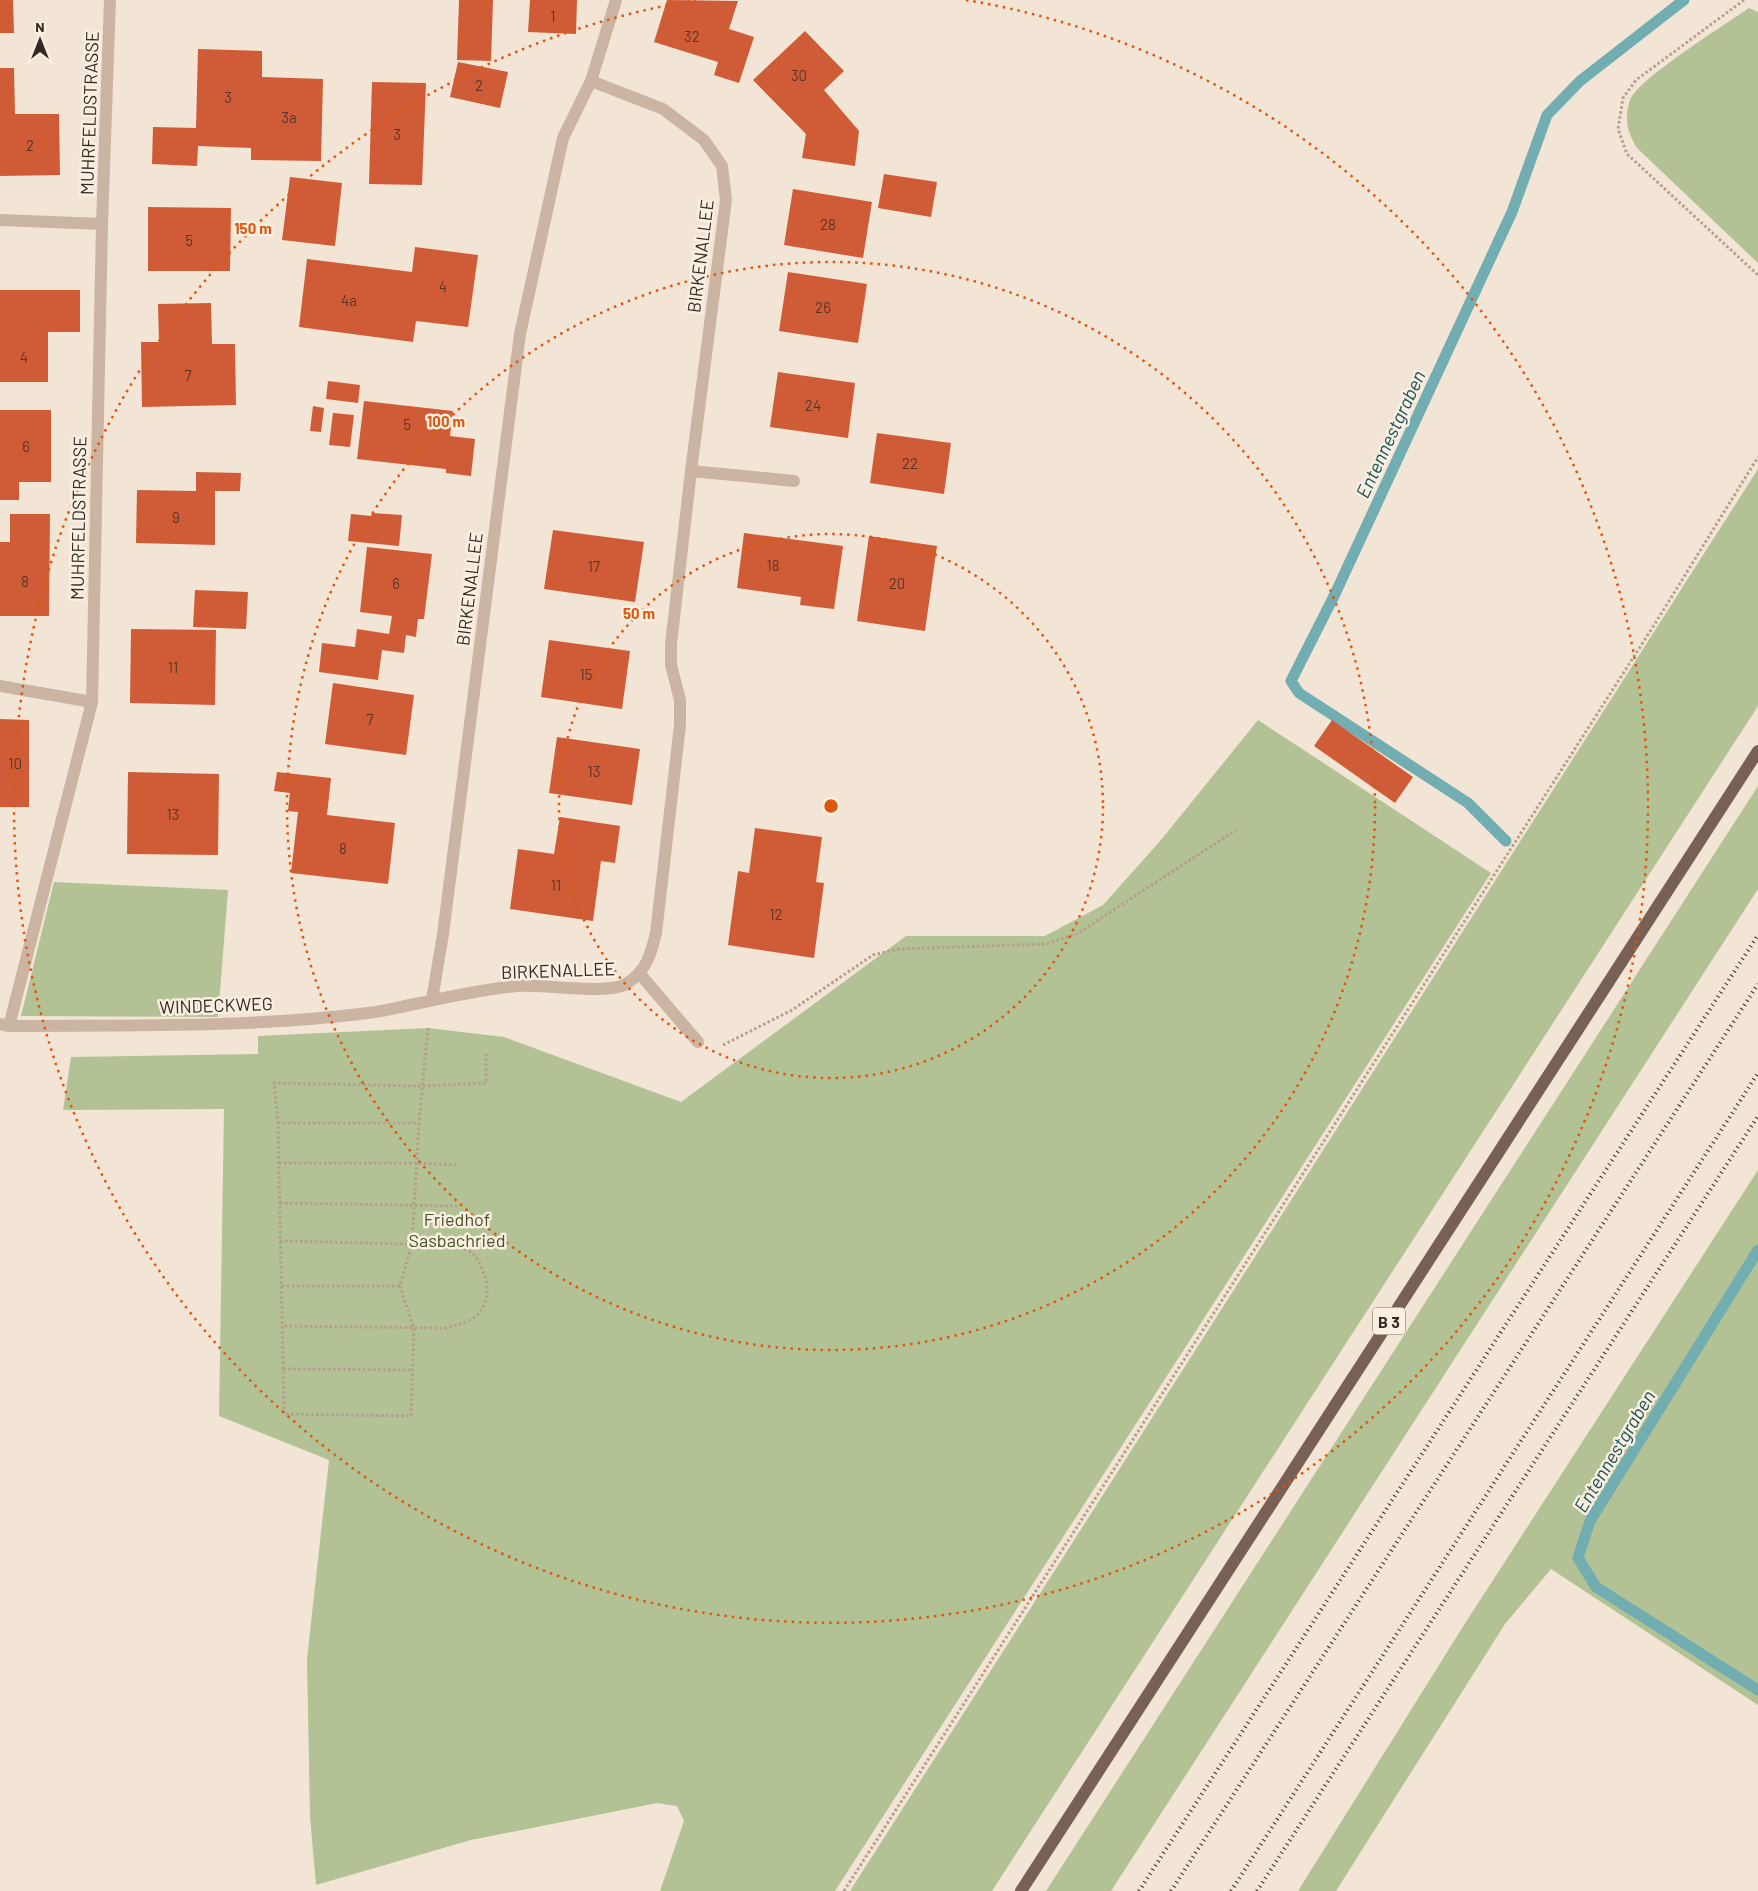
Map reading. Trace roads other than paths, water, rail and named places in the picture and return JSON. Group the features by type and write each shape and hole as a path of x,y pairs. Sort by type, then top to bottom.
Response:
{"main road":[{"name":"B 3","path":"1021,1891 1758,751"}],"street":[{"name":"MUHRFELDSTRASSE","path":"4,1025 92,702 102,224 110,0"},
{"name":"BIRKENALLEE","path":"591,81 663,109 704,140 722,166 726,200 671,644 671,665 680,700 680,725 656,933 649,961 626,984 604,989 550,985 518,986 432,1000 520,334 563,138 591,81 616,0"},
{"path":"0,220 102,224"},
{"path":"691,471 794,480"},
{"path":"0,686 92,702"},
{"path":"639,973 698,1042"},
{"name":"WINDECKWEG","path":"4,1025 183,1025 270,1022 370,1013 432,1000"}],"waterway":[{"name":"Entennestgraben","path":"1506,841 1468,803 1299,693 1291,681 1335,594 1512,212 1547,115 1580,81 1684,0"},
{"name":"Entennestgraben","path":"1758,1250 1590,1521 1578,1558 1596,1587 1758,1690"}],"railway":[{"path":"1139,1891 1758,935"},
{"path":"1171,1891 1758,984"},
{"path":"1231,1891 1758,1073"},
{"path":"1257,1891 1758,1116"}],"park label":[{"name":"Friedhof Sasbachried","path":"457,1229"}]}
